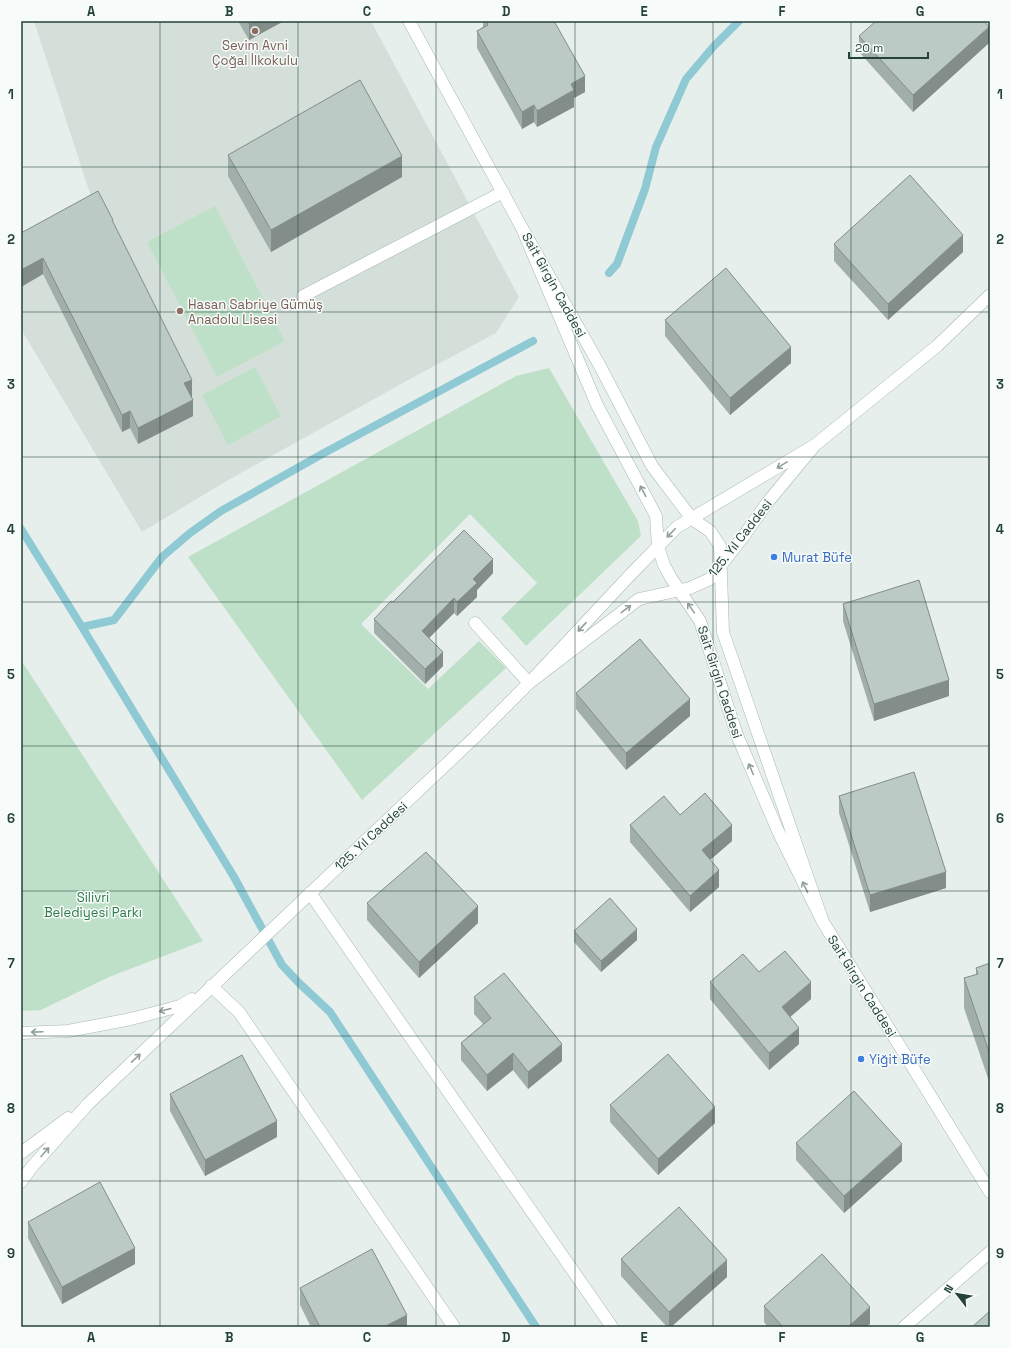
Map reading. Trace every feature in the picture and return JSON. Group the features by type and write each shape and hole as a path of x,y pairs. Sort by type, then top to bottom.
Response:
{"street":[{"path":"409,21 522,228"},
{"path":"303,296 503,192"},
{"name":"Sait Girgin Caddesi","path":"522,228 600,366 652,466 692,519 710,531 720,546 723,632 823,922"},
{"name":"Sait Girgin Caddesi","path":"522,228 597,405 656,516 658,546 664,565 700,621 737,735 778,831 823,922 990,1192"},
{"name":"125. Yıl Caddesi","path":"212,986 475,737 529,683 677,527 815,444 937,346 990,295"},
{"name":"125. Yıl Caddesi","path":"529,683 639,599 690,588 710,579 767,502 815,444"},
{"path":"475,623 529,683"},
{"path":"310,893 612,1327"},
{"path":"21,1033 68,1031 131,1019 180,1006 212,986"},
{"path":"21,1182 31,1168 88,1104 212,986"},
{"path":"212,986 239,1012 454,1327"},
{"path":"21,1153 88,1104"},
{"path":"904,1327 990,1252"}],"shaded area":[{"path":"34,21 371,21 519,297 496,333 230,479 142,532 21,329 21,242 92,200"}],"green space":[{"path":"215,206 285,341 217,377 147,242"},
{"path":"255,367 281,416 228,445 202,395"},
{"path":"549,368 638,521 641,536 526,646 501,618 537,583 470,514 361,624 428,689 479,641 506,668 362,800 188,557 516,376"},
{"name":"Silivri Belediyesi Parkı","path":"21,660 203,941 109,977 41,1010 21,1011"}],"building":[{"path":"247,21 254,21 249,24"},
{"path":"486,21 554,21 585,76 571,84 574,90 537,111 534,105 522,112 477,31 488,25"},
{"path":"876,21 984,21 989,27 913,95 859,36"},
{"path":"360,80 402,156 271,230 228,155"},
{"path":"910,175 963,235 888,304 834,244"},
{"path":"98,191 192,380 184,383 193,400 138,428 130,411 122,415 43,258 21,270 21,233"},
{"path":"726,268 791,347 730,398 665,320"},
{"path":"464,530 493,559 473,579 477,583 457,602 454,598 422,631 443,652 425,669 374,619 391,601 393,602"},
{"path":"919,580 949,680 874,704 843,604"},
{"path":"640,639 690,699 626,753 576,693"},
{"path":"914,772 946,872 870,895 839,796"},
{"path":"705,793 732,825 702,850 719,870 690,896 630,825 664,796 680,815"},
{"path":"426,852 478,906 419,962 367,903"},
{"path":"610,898 637,929 601,961 574,931"},
{"path":"785,951 811,982 782,1007 799,1028 769,1053 710,982 743,954 759,972"},
{"path":"990,963 990,1055 964,978 978,974 976,968"},
{"path":"504,973 562,1044 528,1072 513,1053 487,1075 461,1043 491,1018 474,997"},
{"path":"668,1054 715,1107 658,1159 610,1105"},
{"path":"242,1055 277,1121 205,1160 170,1094"},
{"path":"854,1091 902,1144 844,1196 796,1143"},
{"path":"100,1182 135,1248 62,1287 28,1222"},
{"path":"679,1207 727,1260 669,1312 621,1259"},
{"path":"372,1249 407,1315 384,1327 320,1327 300,1288"},
{"path":"822,1254 870,1307 848,1327 783,1327 764,1306"},
{"path":"990,1311 990,1327 972,1327"}],"waterway":[{"path":"609,273 617,264 645,189 656,147 686,79 714,46 739,21"},
{"path":"82,627 114,620 162,557 190,533 221,511 324,453 533,341"},
{"path":"21,529 234,877 282,965 330,1012 536,1327"}],"place":[{"name":"Sevim Avni Çoğal İlkokulu","path":"255,31"},
{"name":"Hasan Sabriye Gümüş Anadolu Lisesi","path":"180,311"},
{"name":"Murat Büfe","path":"774,557"},
{"name":"Yiğit Büfe","path":"861,1059"}]}
